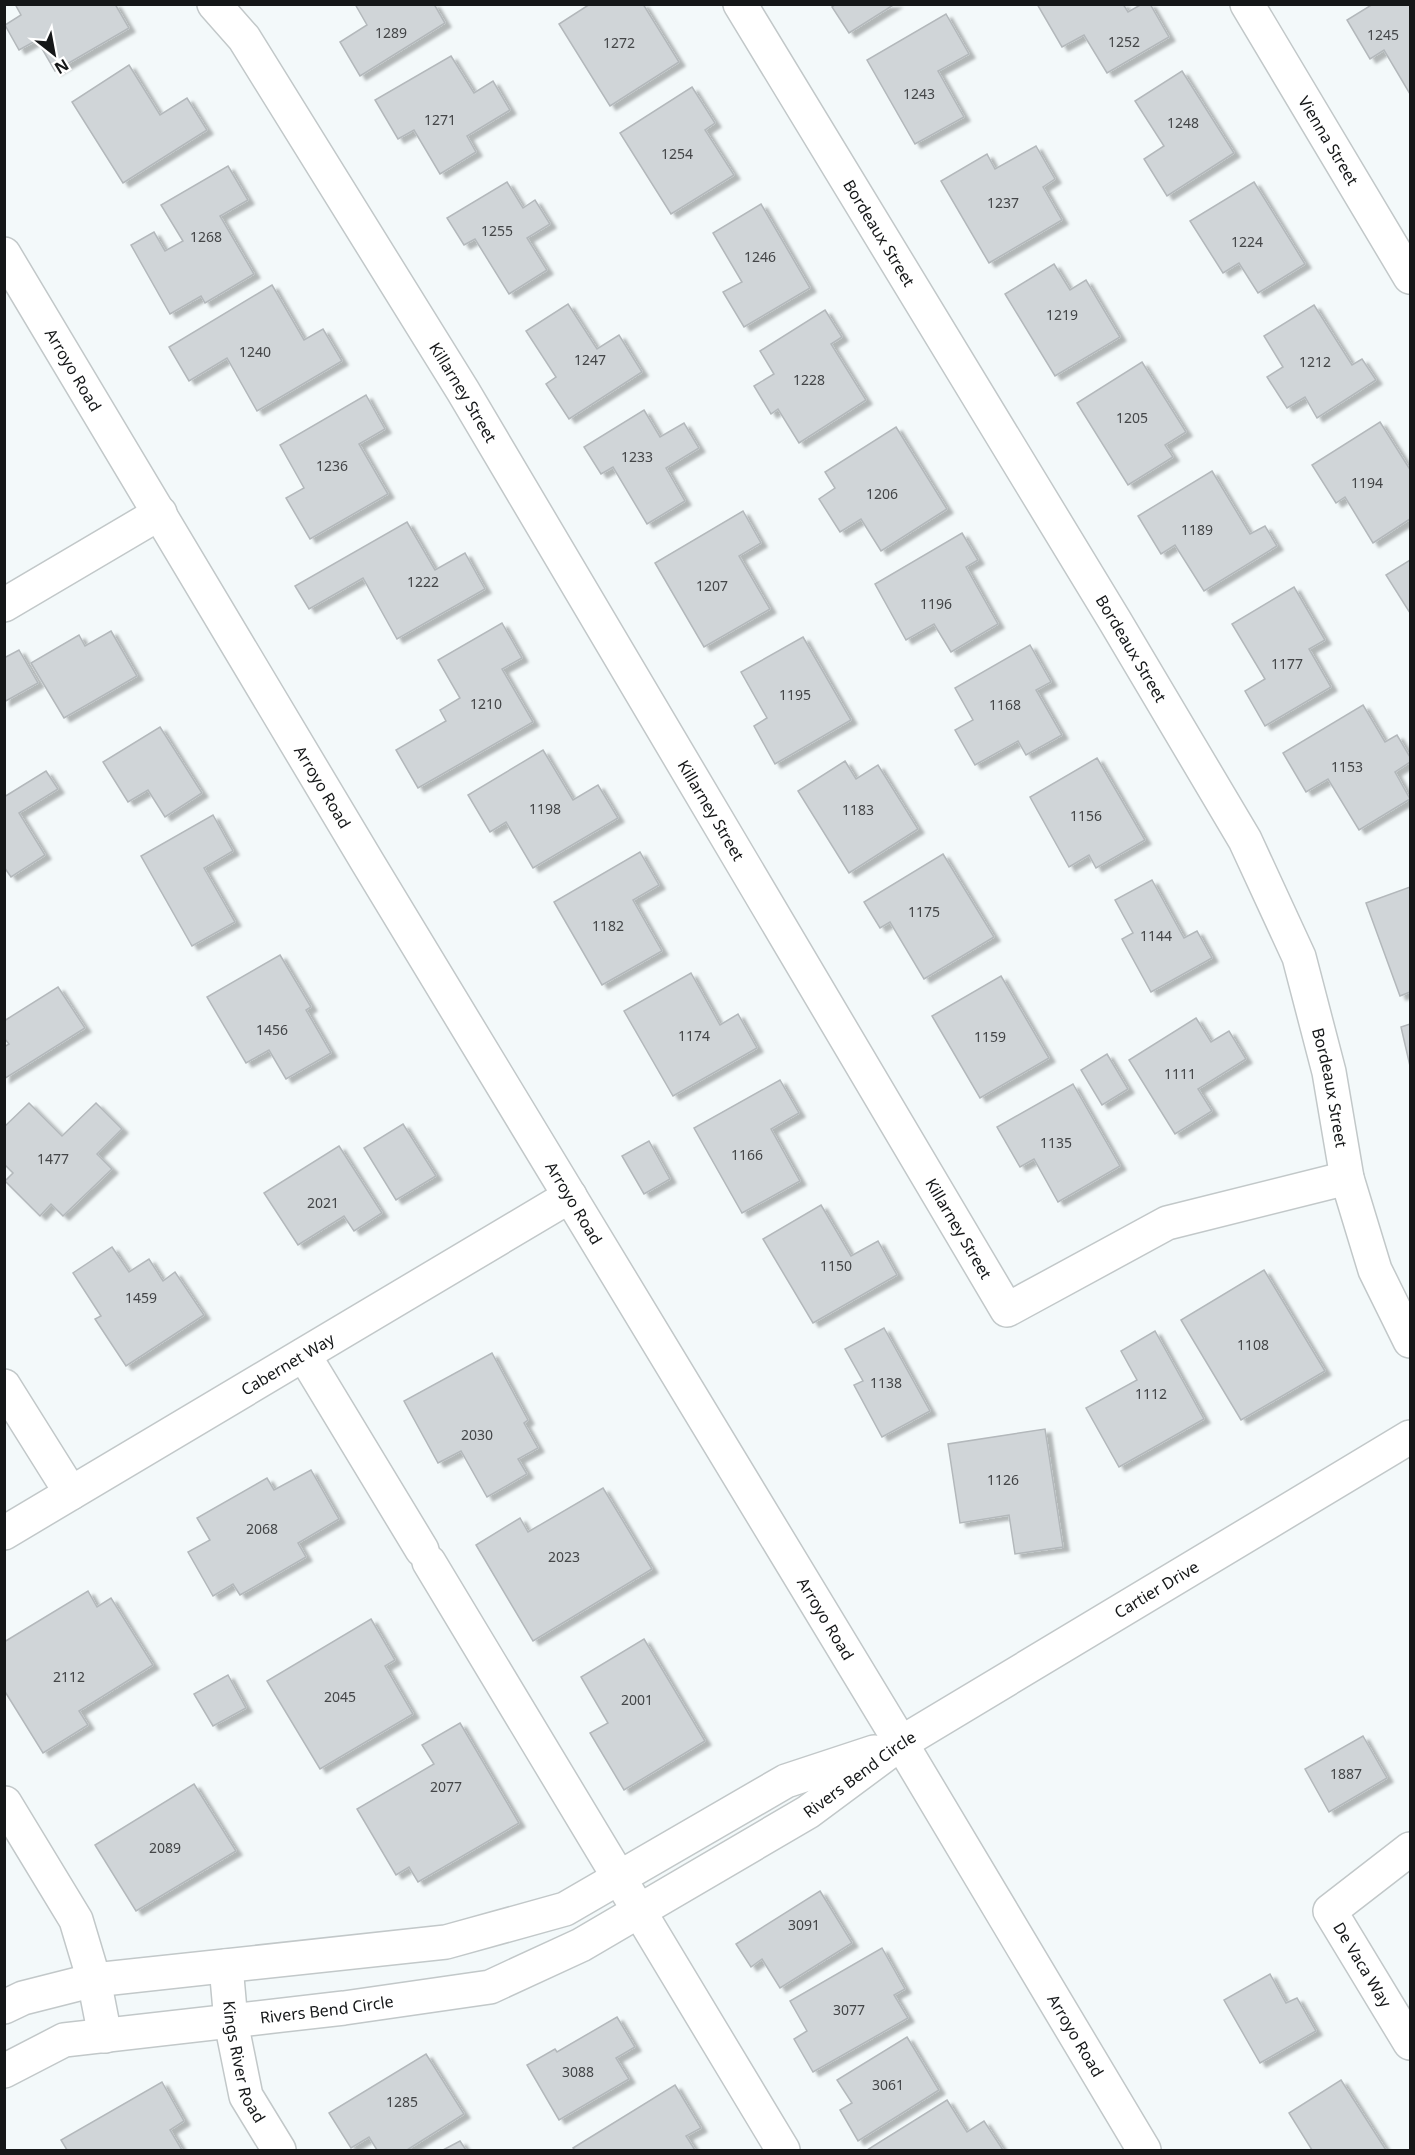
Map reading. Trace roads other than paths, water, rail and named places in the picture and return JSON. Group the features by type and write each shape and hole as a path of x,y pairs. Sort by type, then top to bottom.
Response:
{"street":[{"name":"Killarney Street","path":"214,4 244,38 463,391 1007,1310 1167,1223 1347,1178"},
{"name":"Bordeaux Street","path":"740,4 1115,621 1245,840 1299,957 1329,1072 1347,1178 1375,1270 1410,1341"},
{"name":"Vienna Street","path":"1246,4 1410,277"},
{"name":"Arroyo Road","path":"4,254 368,863 902,1743 1144,2151"},
{"path":"4,605 160,513"},
{"name":"Cabernet Way","path":"4,1533 570,1196"},
{"path":"304,1355 783,2151"},
{"path":"4,1386 71,1493"},
{"name":"Cartier Drive","path":"902,1743 1410,1437"},
{"name":"Rivers Bend Circle","path":"4,2007 23,1998 94,1980 446,1942 565,1909 786,1780 902,1743"},
{"name":"Rivers Bend Circle","path":"4,2071 64,2040 344,2008 490,1986 581,1945 807,1812 902,1743"},
{"path":"5,1803 76,1920 94,1980 105,2036"},
{"name":"De Vaca Way","path":"1410,1849 1330,1911 1410,2043"},
{"name":"Kings River Road","path":"226,1966 231,2022 246,2096 279,2151"}]}
